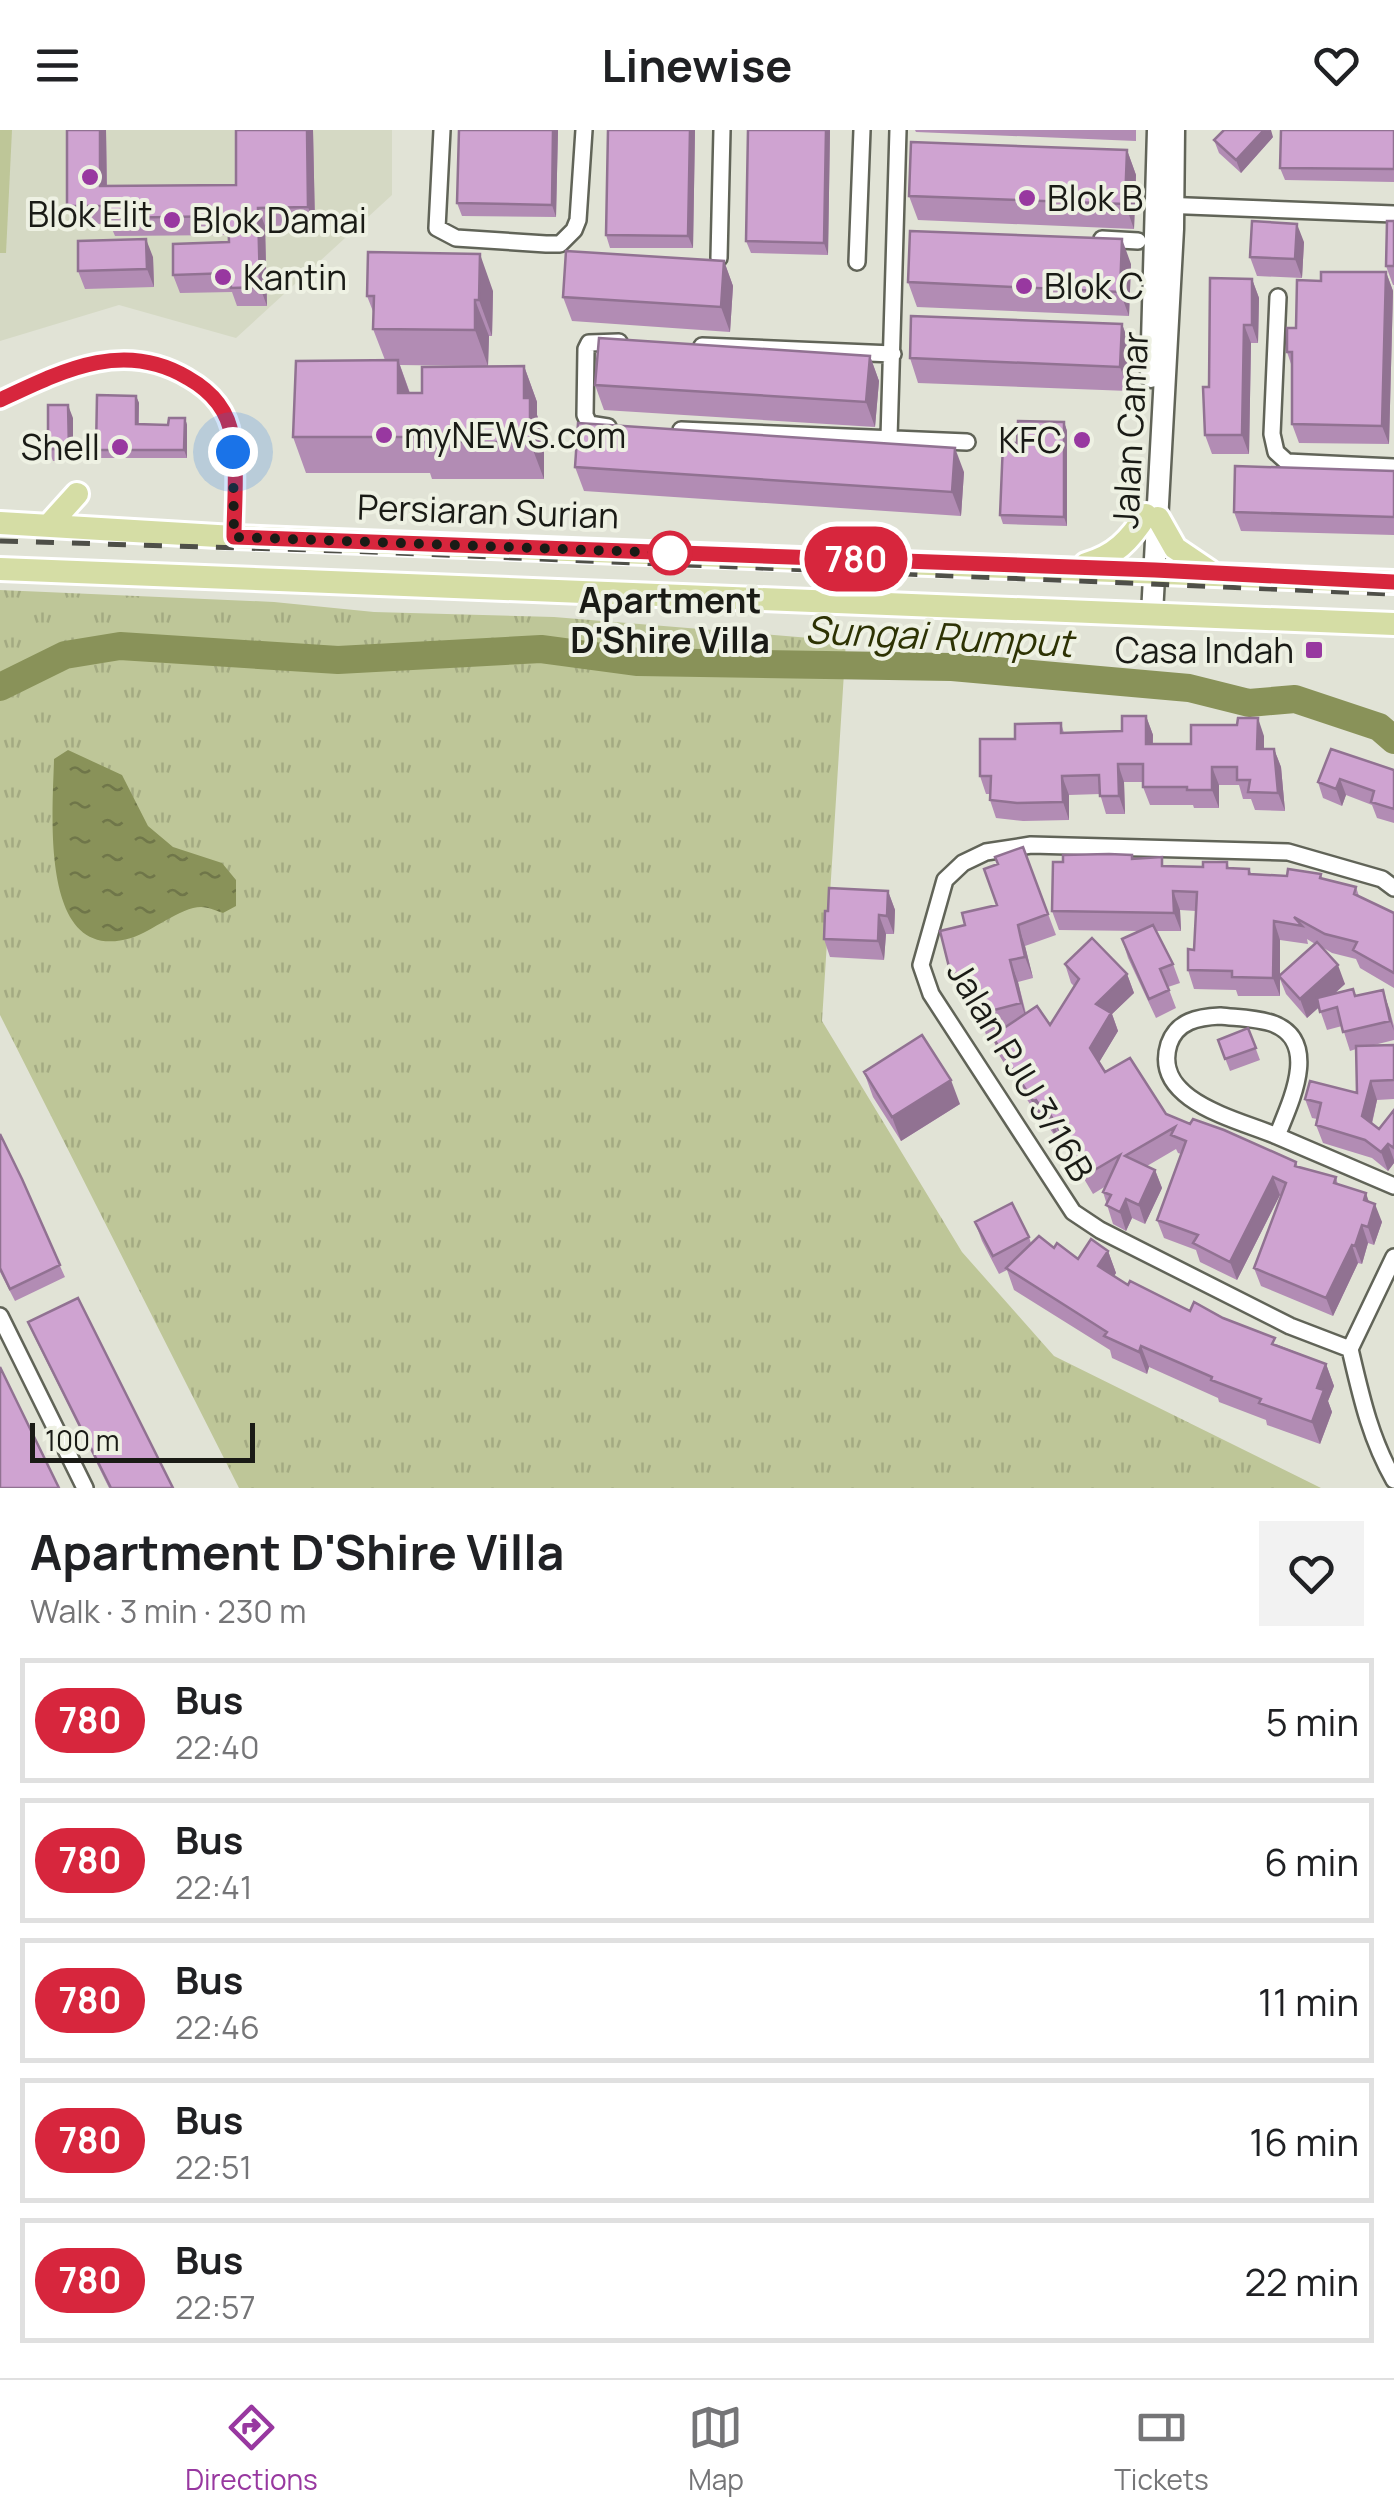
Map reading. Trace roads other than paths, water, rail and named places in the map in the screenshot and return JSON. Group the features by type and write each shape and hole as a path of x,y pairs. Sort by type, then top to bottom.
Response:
{"main road":[{"path":"48,525 77,494"},
{"path":"1073,567 1104,559 1152,516 1175,548 1213,572"},
{"name":"Persiaran Surian","path":"0,523 234,537 1394,582"},
{"path":"0,569 1394,624"}],"street":[{"path":"442,130 436,228 456,238 546,244 560,244 578,220 584,130"},
{"path":"720,258 722,130"},
{"path":"857,262 862,130"},
{"path":"889,438 898,130"},
{"name":"Jalan Camar","path":"1158,130 1166,206"},
{"name":"Jalan Camar","path":"1147,614 1166,206 1174,130"},
{"path":"897,150 917,151"},
{"path":"1166,206 1394,214"},
{"path":"896,232 915,232"},
{"path":"1082,239 1138,241"},
{"path":"1278,296 1272,434 1276,452 1287,462 1394,467"},
{"path":"894,317 914,318"},
{"path":"618,427 589,424 585,415 586,349 589,343 600,341 640,343"},
{"path":"678,344 893,354"},
{"path":"0,400 72,366 101,360 131,358 175,370 206,389 224,411 232,436 234,537"},
{"path":"656,429 967,442"},
{"path":"1033,610 1156,625 1394,635"},
{"name":"Jalan PJU 3/16B","path":"1350,1349 1290,1326 1072,1212 931,994 922,965 945,880 963,863 1008,846 1288,852 1382,879 1394,888"},
{"path":"1276,1136 1298,1076 1298,1058 1290,1035 1271,1023 1220,1016 1203,1016 1178,1028 1166,1056 1167,1070 1180,1093 1276,1136 1394,1186"},
{"path":"1394,1257 1350,1349 1365,1417 1394,1480"},
{"path":"0,1316 85,1488"}],"water":[{"path":"68,750 122,775 148,826 173,847 222,863 236,880 236,906 223,913 193,908 131,938 101,940 80,929 66,907 53,846 54,759"}],"waterway":[{"name":"Sungai Rumput","path":"0,687 65,655 120,646 338,660 541,649 638,662 952,667 1189,688 1249,703 1295,699 1379,727 1394,740"}],"railway":[{"path":"0,541 345,551 1394,594"}],"place":[{"name":"Blok Elit","path":"90,177"},
{"name":"Blok B","path":"1027,198"},
{"name":"Blok Damai","path":"172,220"},
{"name":"Kantin","path":"223,277"},
{"name":"Blok C","path":"1024,286"},
{"name":"myNEWS.com","path":"384,435"},
{"name":"KFC","path":"1082,440"},
{"name":"Shell","path":"120,447"},
{"name":"Apartment D'Shire Villa","path":"670,553"},
{"name":"Casa Indah","path":"1314,650"}]}
